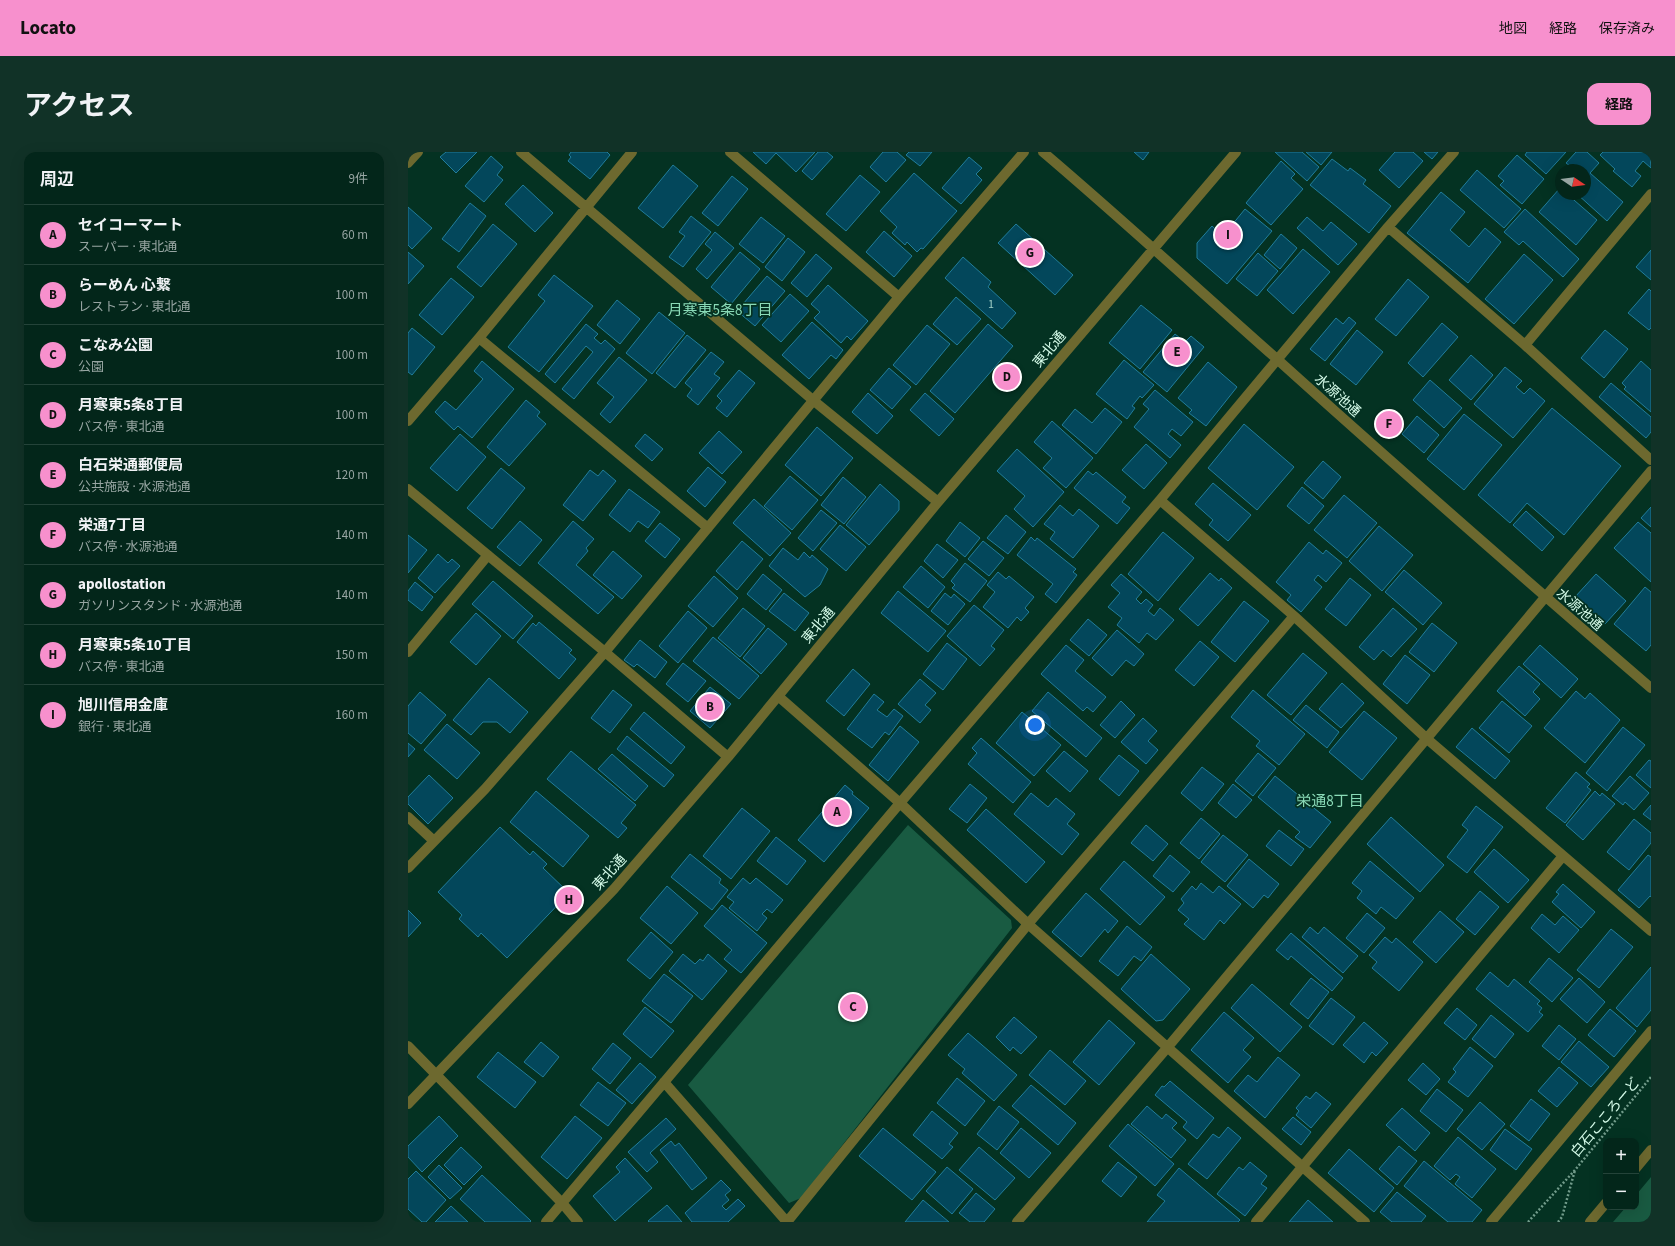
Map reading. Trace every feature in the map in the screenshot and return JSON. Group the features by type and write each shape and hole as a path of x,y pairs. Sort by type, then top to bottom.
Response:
{"street":[{"path":"408,163 418,152"},
{"path":"522,152 814,401 938,502"},
{"path":"408,421 479,338 632,152"},
{"path":"730,152 899,297"},
{"path":"408,868 485,789 606,652 899,297 1024,152"},
{"name":"水源池通","path":"1043,152 1154,247 1277,359 1545,597 1651,688"},
{"name":"東北通","path":"408,1104 614,889 728,757 938,502 1236,152"},
{"path":"546,1222 563,1204 900,803 1160,500 1388,227 1454,152"},
{"path":"1524,345 1651,194"},
{"path":"1388,227 1524,345 1651,460"},
{"path":"479,338 708,528"},
{"path":"1017,1222 1167,1048 1651,470"},
{"path":"408,489 606,652 728,757"},
{"path":"1160,500 1294,616 1426,738 1651,931"},
{"path":"408,652 488,555"},
{"path":"664,1082 787,1222 1028,924 1294,616"},
{"path":"778,696 900,803 1028,924 1365,1222"},
{"path":"408,817 434,841"},
{"path":"1256,1222 1303,1168 1563,856"},
{"path":"1492,1222 1651,1031"},
{"path":"408,1046 563,1204 578,1222"},
{"path":"1639,1164 1651,1150"},
{"path":"1590,1222 1603,1207"}],"path":[{"name":"白石こころーど","path":"1528,1222 1575,1170 1651,1077"},
{"name":"白石こころーど","path":"1558,1222 1562,1217 1575,1170"}],"green space":[{"path":"908,825 1011,920 1012,928 801,1198 789,1203 688,1085"},
{"path":"1651,1177 1651,1222 1613,1222 1623,1210 1639,1210 1639,1191"}],"building":[{"path":"446,152 477,152 456,173 440,157"},
{"path":"571,152 607,152 610,155 590,179 568,161 571,157 569,155"},
{"path":"753,152 815,152 796,172 776,153 766,164"},
{"path":"818,152 827,152 833,157 812,180 802,171"},
{"path":"883,152 897,152 906,160 886,182 870,167"},
{"path":"909,152 932,152 920,166 906,155"},
{"path":"1134,152 1149,152 1143,160"},
{"path":"1275,152 1302,152 1319,167 1307,181"},
{"path":"1306,152 1332,152 1321,165"},
{"path":"1395,152 1413,152 1423,161 1399,188 1379,170"},
{"path":"1424,152 1438,152 1432,159"},
{"path":"1527,152 1566,152 1546,174 1525,155"},
{"path":"1576,152 1587,152 1599,163 1591,172 1591,164 1566,163"},
{"path":"1603,152 1650,152 1651,168 1643,161 1635,171 1641,176 1632,187 1613,171 1615,169 1600,155"},
{"path":"1517,155 1544,179 1522,204 1500,185 1504,181 1498,176"},
{"path":"491,156 503,167 497,175 503,180 484,202 465,186"},
{"path":"969,157 982,168 976,174 982,180 961,204 942,188"},
{"path":"1332,159 1348,171 1350,168 1366,180 1363,184 1391,206 1369,233 1310,185"},
{"path":"1281,161 1295,174 1291,178 1303,189 1271,225 1246,203"},
{"path":"673,165 698,186 663,228 638,208"},
{"path":"1477,170 1521,209 1504,228 1460,190"},
{"path":"914,173 957,211 923,249 921,248 917,252 907,242 905,245 892,233 897,227 880,211"},
{"path":"1591,174 1623,202 1607,221 1584,200 1591,200"},
{"path":"860,175 880,192 846,231 826,214"},
{"path":"732,176 748,189 718,226 702,213"},
{"path":"523,185 553,213 535,232 505,204"},
{"path":"1441,192 1465,212 1450,230 1469,247 1485,228 1501,242 1468,283 1407,233"},
{"path":"1555,194 1555,200 1574,200 1597,220 1576,245 1539,212"},
{"path":"470,203 486,216 459,252 442,239"},
{"path":"408,207 432,228 412,249 408,245"},
{"path":"1245,209 1272,231 1227,284 1197,258 1197,243 1212,226 1223,236"},
{"path":"1525,209 1579,259 1563,277 1523,241 1519,245 1504,232"},
{"path":"691,216 711,232 683,267 669,257 685,236 679,232"},
{"path":"761,217 785,236 763,263 739,244"},
{"path":"1307,217 1323,231 1331,222 1357,244 1338,265 1297,228"},
{"path":"493,224 517,244 481,287 457,267"},
{"path":"1016,224 1073,275 1055,295 998,243"},
{"path":"884,231 912,256 894,277 866,252"},
{"path":"715,232 734,248 707,279 696,269 712,250 705,244"},
{"path":"1281,234 1297,248 1280,269 1264,255"},
{"path":"788,238 805,252 782,281 765,267"},
{"path":"1303,249 1330,272 1293,314 1267,290"},
{"path":"1651,250 1651,280 1636,267"},
{"path":"408,252 424,266 408,284"},
{"path":"740,252 760,269 731,304 711,287"},
{"path":"1258,253 1278,271 1257,296 1236,279"},
{"path":"816,254 832,268 807,297 791,283"},
{"path":"1524,254 1553,280 1514,324 1485,299"},
{"path":"963,257 991,282 988,287 1016,313 1002,329 945,278"},
{"path":"554,275 593,306 539,372 508,347 545,301 538,295"},
{"path":"767,276 785,291 755,326 737,311"},
{"path":"451,278 474,297 442,335 419,315"},
{"path":"1408,279 1429,297 1396,336 1375,319"},
{"path":"828,285 868,321 851,340 847,336 841,343 814,318 820,312 811,304"},
{"path":"1649,289 1651,291 1651,328 1649,330 1628,313"},
{"path":"790,294 809,311 781,342 762,325"},
{"path":"956,297 981,319 957,345 933,324"},
{"path":"617,300 640,319 620,344 597,325"},
{"path":"1141,305 1172,330 1140,369 1109,343"},
{"path":"659,312 685,333 652,374 626,353"},
{"path":"1349,317 1356,323 1325,361 1310,349 1336,318 1343,324"},
{"path":"812,322 843,350 836,359 831,355 809,379 782,355"},
{"path":"1442,323 1458,337 1423,377 1408,363"},
{"path":"586,324 598,334 594,338 601,344 605,340 615,349 574,399 562,389 593,352 586,346 555,383 545,374"},
{"path":"988,324 1013,346 955,413 930,391"},
{"path":"927,325 950,344 916,385 893,365"},
{"path":"412,328 435,347 412,375 408,372 408,333"},
{"path":"1357,330 1383,352 1356,385 1330,364"},
{"path":"1605,330 1628,349 1604,378 1581,358"},
{"path":"1175,334 1185,342 1191,336 1204,347 1167,392 1143,372"},
{"path":"687,335 706,350 675,388 656,373"},
{"path":"711,352 724,362 714,374 720,378 698,405 687,396 692,389 685,383"},
{"path":"1471,355 1493,375 1471,400 1449,380"},
{"path":"619,357 647,380 610,423 600,414 614,397 597,383"},
{"path":"1124,360 1154,385 1142,398 1140,396 1132,406 1135,408 1127,419 1096,394"},
{"path":"482,361 514,389 472,438 458,426 454,430 435,412 445,401 456,410 483,379 474,371"},
{"path":"1641,361 1651,370 1651,412 1624,389 1626,387 1622,383"},
{"path":"1208,362 1237,387 1206,426 1189,413 1192,410 1178,398"},
{"path":"1505,367 1522,381 1516,387 1524,394 1530,388 1545,401 1513,438 1474,404"},
{"path":"889,368 911,387 892,409 870,390"},
{"path":"739,370 755,383 727,417 716,408 722,401 717,396"},
{"path":"1430,380 1462,408 1444,428 1413,400"},
{"path":"1611,383 1651,417 1651,432 1646,438 1599,397"},
{"path":"1155,390 1193,422 1181,436 1172,429 1168,434 1181,445 1170,458 1134,427 1149,409 1143,404"},
{"path":"868,393 893,416 877,434 852,412"},
{"path":"925,393 954,419 939,436 910,410"},
{"path":"526,400 540,412 537,416 546,424 509,466 487,447"},
{"path":"1105,408 1122,422 1096,454 1062,425 1075,409 1092,423"},
{"path":"1552,408 1621,466 1564,535 1527,503 1510,523 1478,495"},
{"path":"1464,414 1502,445 1464,490 1427,459"},
{"path":"1417,416 1439,435 1424,453 1402,434"},
{"path":"1052,421 1093,458 1066,488 1043,468 1052,458 1034,442"},
{"path":"1244,424 1294,467 1257,510 1208,468"},
{"path":"817,427 853,458 821,496 785,465"},
{"path":"719,431 742,452 722,474 699,453"},
{"path":"460,434 486,457 457,491 430,468"},
{"path":"645,434 663,449 652,461 635,446"},
{"path":"1146,444 1167,463 1144,489 1122,470"},
{"path":"1017,449 1064,492 1033,527 1014,509 1025,496 997,471"},
{"path":"1323,461 1341,477 1323,499 1304,483"},
{"path":"708,467 726,482 705,507 687,491"},
{"path":"501,468 525,488 492,529 467,508"},
{"path":"590,470 598,476 603,470 616,481 583,521 563,505"},
{"path":"1088,471 1093,475 1096,472 1126,497 1122,502 1130,508 1117,524 1074,488"},
{"path":"790,476 818,500 792,530 764,506"},
{"path":"843,477 866,497 844,524 821,505"},
{"path":"1213,483 1251,515 1228,541 1209,525 1213,520 1195,504"},
{"path":"880,484 899,501 899,510 869,545 846,525"},
{"path":"1302,487 1324,506 1309,524 1287,506"},
{"path":"629,489 660,512 648,528 638,521 630,532 609,515"},
{"path":"1344,495 1377,523 1347,558 1314,530"},
{"path":"754,499 791,533 770,556 733,523"},
{"path":"1060,505 1073,516 1079,509 1099,526 1073,558 1050,539 1055,532 1044,524"},
{"path":"1651,507 1651,527 1641,518"},
{"path":"821,510 837,523 813,551 798,538"},
{"path":"1526,511 1554,537 1542,551 1513,525"},
{"path":"1006,515 1026,532 1008,554 987,538"},
{"path":"520,521 542,540 520,566 497,547"},
{"path":"573,521 594,539 586,548 588,551 576,565 614,597 598,614 538,563"},
{"path":"960,522 980,538 965,557 946,541"},
{"path":"1638,522 1651,533 1651,582 1614,548"},
{"path":"660,523 680,539 665,558 645,541"},
{"path":"840,525 866,547 846,571 820,549"},
{"path":"1379,526 1413,555 1382,591 1349,561"},
{"path":"1163,532 1194,558 1158,601 1128,574"},
{"path":"408,535 427,550 408,573"},
{"path":"1031,537 1035,541 1037,538 1076,569 1073,572 1077,575 1056,603 1045,594 1053,584 1017,555"},
{"path":"742,541 763,559 737,590 716,571"},
{"path":"983,541 1004,558 989,576 968,559"},
{"path":"1309,542 1323,554 1326,550 1342,563 1326,582 1318,575 1314,580 1322,587 1301,612 1287,600 1291,595 1276,582"},
{"path":"937,544 958,560 943,578 924,561"},
{"path":"783,548 798,560 804,552 810,558 812,555 828,569 820,585 805,597 769,566"},
{"path":"613,551 642,576 622,599 593,575"},
{"path":"438,554 448,563 452,559 460,566 435,593 418,578"},
{"path":"965,563 987,581 970,602 952,588 955,585 951,581"},
{"path":"921,566 945,587 928,608 903,587"},
{"path":"1404,570 1442,603 1423,625 1385,592"},
{"path":"998,572 1006,579 1009,576 1034,597 1025,608 1029,612 1021,621 1017,617 1008,628 983,607 995,592 987,585"},
{"path":"1210,573 1219,581 1221,578 1232,588 1198,626 1179,609"},
{"path":"763,574 782,590 766,610 747,594"},
{"path":"1121,574 1142,592 1136,599 1141,604 1146,599 1153,605 1148,611 1154,616 1160,608 1174,620 1156,640 1147,633 1139,643 1117,625 1122,618 1108,607 1120,593 1111,585"},
{"path":"1596,574 1626,601 1605,624 1575,597"},
{"path":"714,576 738,598 713,627 688,606"},
{"path":"1350,578 1371,595 1346,626 1325,609"},
{"path":"493,581 533,616 513,639 472,604"},
{"path":"415,582 433,597 422,611 408,600 408,591"},
{"path":"1645,587 1651,592 1651,645 1646,651 1614,624"},
{"path":"898,591 946,631 928,652 881,613"},
{"path":"784,593 809,613 795,631 769,611"},
{"path":"945,593 951,598 954,594 965,604 948,625 931,611"},
{"path":"1244,601 1269,621 1235,662 1211,642"},
{"path":"974,605 1004,630 991,646 995,649 980,666 947,636"},
{"path":"743,608 765,626 740,657 718,638"},
{"path":"1393,608 1417,629 1391,657 1383,650 1374,660 1359,647"},
{"path":"688,611 707,628 678,663 659,646"},
{"path":"476,613 501,636 476,665 450,642"},
{"path":"1088,619 1107,635 1089,656 1070,640"},
{"path":"539,622 572,650 569,653 576,659 559,679 517,642 533,623 536,626"},
{"path":"1432,623 1457,643 1434,672 1409,652"},
{"path":"768,628 787,644 761,674 743,658"},
{"path":"1117,630 1144,654 1134,666 1126,660 1112,676 1092,658"},
{"path":"713,637 759,676 739,699 693,661"},
{"path":"640,640 667,662 655,678 637,664 634,667 624,660"},
{"path":"1200,641 1219,657 1194,686 1175,670"},
{"path":"947,643 967,659 943,690 923,674"},
{"path":"1066,645 1084,660 1075,671 1106,697 1093,712 1087,707 1083,711 1041,674"},
{"path":"1540,645 1578,679 1561,698 1523,664"},
{"path":"1303,653 1327,673 1291,715 1267,695"},
{"path":"1405,655 1430,675 1407,704 1383,684"},
{"path":"683,663 706,681 688,702 666,684"},
{"path":"1519,666 1540,684 1533,692 1540,699 1525,716 1497,691"},
{"path":"853,669 870,684 844,716 826,701"},
{"path":"489,678 528,712 510,733 497,722 483,722 471,735 453,720"},
{"path":"920,679 936,693 925,705 931,710 920,723 898,704"},
{"path":"1342,683 1364,703 1341,728 1319,709"},
{"path":"710,687 731,704 710,728 690,711"},
{"path":"613,690 632,705 610,733 591,718"},
{"path":"1253,690 1305,734 1279,765 1256,746 1260,741 1231,717"},
{"path":"1576,691 1585,699 1590,693 1620,720 1585,763 1544,728"},
{"path":"420,692 446,715 421,744 408,733 408,706"},
{"path":"1048,692 1102,738 1086,757 1032,711"},
{"path":"874,694 884,702 877,710 887,717 894,709 903,716 889,735 885,732 872,748 847,729"},
{"path":"1121,701 1135,715 1115,738 1100,725"},
{"path":"1502,701 1532,726 1509,753 1479,728"},
{"path":"1306,705 1339,732 1327,748 1293,720"},
{"path":"1364,711 1397,738 1362,780 1329,752"},
{"path":"644,712 685,747 671,764 630,729"},
{"path":"1022,712 1061,745 1034,776 996,743"},
{"path":"1143,718 1157,731 1148,741 1158,750 1146,764 1121,742"},
{"path":"447,724 480,753 457,779 424,750"},
{"path":"900,726 919,742 888,781 869,765"},
{"path":"1623,727 1645,745 1607,791 1586,773"},
{"path":"1472,728 1510,761 1495,779 1456,747"},
{"path":"627,736 674,775 664,787 617,749"},
{"path":"981,738 1031,782 1013,803 968,764 977,753 972,748"},
{"path":"408,743 415,749 408,757"},
{"path":"571,751 636,805 621,823 627,828 618,838 547,779"},
{"path":"1064,751 1088,771 1070,792 1046,771"},
{"path":"1258,753 1276,768 1253,796 1235,781"},
{"path":"612,754 648,786 635,801 598,769"},
{"path":"1119,755 1139,771 1119,796 1099,779"},
{"path":"1649,760 1651,761 1651,788 1636,775"},
{"path":"1202,767 1224,784 1202,811 1181,793"},
{"path":"1576,772 1590,784 1587,787 1591,790 1565,823 1546,808"},
{"path":"429,775 453,798 428,824 408,804 408,797"},
{"path":"1275,776 1331,822 1310,848 1295,837 1300,832 1258,797"},
{"path":"1630,776 1649,793 1634,810 1625,802 1623,805 1612,796"},
{"path":"970,784 987,798 967,823 949,809"},
{"path":"1233,784 1252,800 1236,818 1218,803"},
{"path":"845,785 853,792 852,794 869,808 824,862 798,840"},
{"path":"536,791 589,836 563,867 510,822"},
{"path":"1595,791 1600,796 1602,793 1615,804 1583,840 1566,825"},
{"path":"1031,793 1048,807 1056,798 1075,814 1067,824 1079,834 1062,855 1014,814"},
{"path":"1651,805 1651,820 1643,814"},
{"path":"1476,806 1503,827 1467,873 1447,857 1468,830 1462,825"},
{"path":"742,808 770,831 731,879 703,856"},
{"path":"986,809 1045,862 1026,883 967,830"},
{"path":"1391,817 1444,865 1420,892 1367,844"},
{"path":"1201,818 1220,834 1199,859 1180,843"},
{"path":"1634,819 1651,833 1651,843 1629,870 1607,852"},
{"path":"1146,825 1168,844 1153,861 1131,843"},
{"path":"500,827 530,855 533,851 547,864 543,868 569,893 507,958 481,933 478,937 459,919 462,915 438,892"},
{"path":"1279,830 1304,849 1291,866 1266,846"},
{"path":"1223,835 1248,855 1225,882 1201,862"},
{"path":"776,837 806,861 787,885 757,861"},
{"path":"1494,849 1529,880 1508,903 1474,872"},
{"path":"690,854 721,879 719,883 728,890 712,910 671,877"},
{"path":"1170,855 1190,872 1173,892 1153,876"},
{"path":"1648,855 1651,857 1651,897 1650,896 1639,908 1618,890"},
{"path":"1249,859 1279,884 1268,898 1264,895 1253,908 1227,886"},
{"path":"1124,861 1165,897 1140,925 1100,889"},
{"path":"1370,861 1414,898 1396,919 1381,907 1376,914 1357,898 1362,891 1352,883"},
{"path":"743,878 750,884 756,878 783,900 772,913 767,909 762,914 767,918 757,931 729,908 734,902 727,897"},
{"path":"1201,883 1213,893 1219,886 1241,904 1224,924 1220,920 1204,940 1184,924 1189,919 1178,910 1184,903 1181,899 1192,886 1196,890"},
{"path":"1563,884 1595,912 1581,928 1552,902 1559,894 1556,892"},
{"path":"667,886 698,913 671,944 640,918"},
{"path":"1480,891 1499,907 1475,935 1456,919"},
{"path":"1086,893 1118,921 1108,933 1105,929 1081,957 1052,932"},
{"path":"722,905 767,943 741,973 724,959 732,950 704,926"},
{"path":"408,910 421,923 408,937"},
{"path":"1440,911 1464,932 1436,963 1413,942"},
{"path":"1367,913 1385,928 1364,953 1346,938"},
{"path":"1542,914 1555,925 1563,916 1579,930 1559,953 1531,928"},
{"path":"1127,926 1152,947 1141,961 1134,956 1118,976 1099,961"},
{"path":"1310,927 1318,934 1324,927 1358,956 1343,973 1302,937"},
{"path":"1611,929 1633,947 1599,988 1577,970"},
{"path":"651,932 673,952 650,979 627,960"},
{"path":"1291,933 1343,978 1332,991 1291,956 1288,960 1276,950"},
{"path":"1385,937 1392,943 1396,938 1423,962 1399,991 1372,968 1377,962 1369,955"},
{"path":"683,954 695,964 700,959 703,961 708,954 727,971 702,1000 669,971"},
{"path":"1151,954 1190,989 1163,1020 1156,1021 1121,989"},
{"path":"1549,958 1573,978 1552,1002 1529,982"},
{"path":"1651,967 1651,1010 1637,1027 1616,1008"},
{"path":"1490,972 1508,987 1514,979 1540,1001 1537,1004 1542,1008 1539,1012 1543,1015 1528,1032 1476,989"},
{"path":"664,974 693,996 671,1023 642,1001"},
{"path":"1311,978 1329,992 1308,1019 1290,1004"},
{"path":"1579,978 1605,1002 1587,1023 1560,999"},
{"path":"1252,984 1302,1027 1280,1052 1231,1008"},
{"path":"1331,998 1355,1017 1333,1045 1309,1026"},
{"path":"645,1007 674,1031 651,1058 623,1034"},
{"path":"1457,1008 1477,1025 1465,1040 1444,1023"},
{"path":"1610,1009 1636,1031 1614,1057 1588,1035"},
{"path":"1224,1012 1254,1038 1243,1050 1251,1057 1228,1083 1191,1050"},
{"path":"1491,1015 1514,1034 1495,1058 1472,1039"},
{"path":"1014,1017 1037,1037 1021,1054 1013,1047 1010,1051 996,1037"},
{"path":"1109,1020 1135,1043 1099,1085 1073,1062"},
{"path":"1364,1022 1388,1043 1376,1056 1372,1052 1364,1063 1343,1045"},
{"path":"1559,1025 1576,1039 1559,1060 1542,1046"},
{"path":"968,1033 1017,1075 994,1101 962,1073 965,1069 948,1055"},
{"path":"1579,1041 1609,1067 1591,1087 1561,1062"},
{"path":"541,1042 559,1057 543,1077 524,1062"},
{"path":"613,1043 631,1058 610,1084 592,1069"},
{"path":"1470,1047 1493,1066 1468,1097 1448,1082 1456,1072 1453,1069"},
{"path":"1050,1050 1086,1081 1065,1105 1029,1075"},
{"path":"498,1052 536,1082 515,1108 477,1077"},
{"path":"1278,1057 1300,1075 1265,1118 1234,1091 1248,1075 1257,1082"},
{"path":"640,1063 656,1077 632,1104 616,1090"},
{"path":"1423,1063 1440,1079 1426,1095 1408,1080"},
{"path":"1559,1067 1578,1083 1557,1107 1538,1091"},
{"path":"957,1078 985,1101 965,1126 937,1103"},
{"path":"1170,1081 1214,1118 1197,1139 1183,1127 1187,1122 1155,1095 1162,1086 1164,1087"},
{"path":"598,1082 626,1103 608,1126 580,1105"},
{"path":"1031,1085 1076,1123 1058,1145 1012,1106"},
{"path":"1437,1089 1463,1110 1446,1132 1420,1111"},
{"path":"1316,1092 1331,1104 1311,1128 1296,1115 1299,1111 1296,1108 1306,1096 1310,1099"},
{"path":"1531,1099 1550,1114 1529,1141 1510,1126"},
{"path":"1480,1102 1505,1124 1482,1150 1457,1129"},
{"path":"999,1106 1019,1122 997,1150 977,1134"},
{"path":"1147,1106 1162,1119 1166,1114 1177,1123 1172,1128 1186,1140 1171,1158 1131,1124"},
{"path":"1402,1108 1430,1133 1415,1151 1386,1125"},
{"path":"932,1111 958,1133 949,1144 953,1147 942,1159 913,1135"},
{"path":"439,1116 458,1136 422,1172 408,1157 408,1146"},
{"path":"575,1116 602,1138 567,1179 541,1157"},
{"path":"1293,1117 1311,1132 1301,1145 1282,1129"},
{"path":"666,1118 676,1129 650,1153 658,1162 647,1172 628,1152"},
{"path":"1128,1124 1174,1164 1155,1186 1109,1146"},
{"path":"1228,1127 1241,1138 1207,1179 1188,1164 1213,1134 1219,1138"},
{"path":"883,1128 936,1172 912,1200 859,1156"},
{"path":"1021,1128 1051,1153 1029,1178 1000,1153"},
{"path":"1505,1129 1532,1149 1516,1170 1490,1150"},
{"path":"1458,1137 1496,1169 1472,1198 1455,1184 1460,1177 1456,1174 1450,1180 1434,1166"},
{"path":"671,1141 675,1146 679,1143 707,1178 692,1190 660,1150"},
{"path":"1399,1146 1417,1161 1397,1185 1379,1169"},
{"path":"461,1147 482,1167 464,1185 444,1165"},
{"path":"979,1147 1015,1178 995,1200 959,1170"},
{"path":"1349,1149 1394,1188 1374,1212 1328,1173"},
{"path":"625,1158 652,1188 615,1221 593,1196 620,1172 616,1167"},
{"path":"1424,1161 1482,1210 1472,1222 1448,1222 1404,1186"},
{"path":"1118,1162 1137,1177 1121,1197 1102,1181"},
{"path":"1250,1162 1267,1176 1261,1184 1267,1188 1245,1216 1217,1194 1239,1167 1243,1170"},
{"path":"439,1165 462,1188 450,1199 428,1177"},
{"path":"947,1167 973,1189 952,1214 926,1191"},
{"path":"1179,1168 1240,1220 1238,1222 1147,1222 1165,1201 1157,1195"},
{"path":"416,1171 446,1200 426,1222 422,1222 408,1209 408,1179"},
{"path":"482,1175 531,1221 485,1222 460,1199"},
{"path":"721,1180 731,1190 725,1195 729,1200 722,1206 726,1210 738,1199 745,1206 728,1222 692,1222 685,1213"},
{"path":"1397,1192 1426,1216 1421,1222 1392,1222 1380,1212"},
{"path":"976,1193 995,1209 984,1222 970,1222 959,1213"},
{"path":"923,1200 949,1222 905,1222"},
{"path":"1308,1200 1333,1222 1289,1222"},
{"path":"667,1205 682,1222 648,1221"},
{"path":"451,1206 468,1222 435,1222"}],"place":[{"name":"旭川信用金庫","path":"1228,235"},
{"name":"apollostation","path":"1030,253"},
{"name":"白石栄通郵便局","path":"1177,352"},
{"name":"月寒東5条8丁目","path":"1007,377"},
{"name":"栄通7丁目","path":"1389,424"},
{"name":"らーめん 心繋","path":"710,707"},
{"name":"セイコーマート","path":"837,812"},
{"name":"月寒東5条10丁目","path":"569,900"},
{"name":"こなみ公園","path":"853,1007"}],"district":[{"name":"月寒東5条8丁目","path":"720,310"},
{"name":"栄通8丁目","path":"1330,801"}]}
